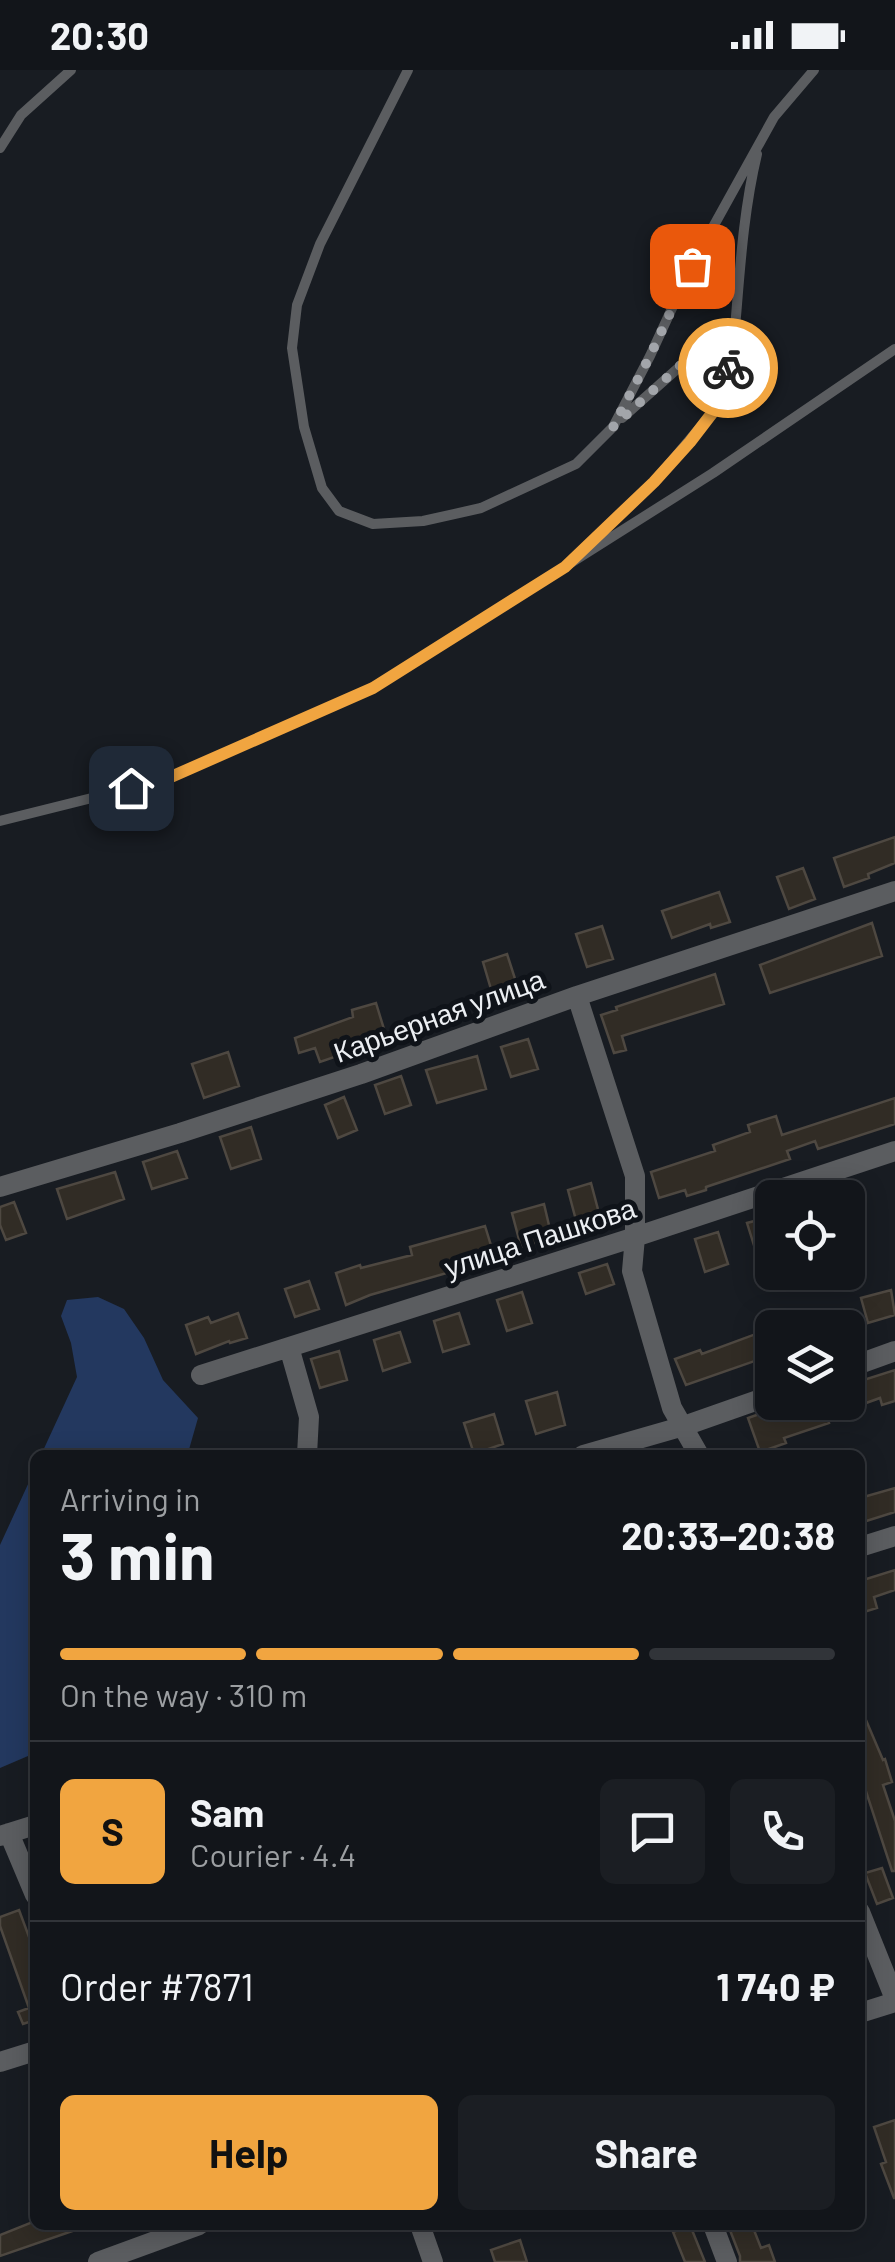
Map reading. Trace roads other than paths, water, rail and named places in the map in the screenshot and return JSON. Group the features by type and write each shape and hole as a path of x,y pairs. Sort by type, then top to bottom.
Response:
{"street":[{"name":"Карьерная улица","path":"0,1187 343,1080 577,996 895,891"},
{"path":"577,996 634,1176 632,1271 672,1408 696,1450"},
{"name":"улица Пашкова","path":"201,1375 895,1151"},
{"path":"288,1348 309,1416 307,1450"},
{"path":"865,1362 895,1351"},
{"path":"600,1450 755,1401"},
{"path":"865,1545 895,1536"},
{"path":"30,1828 5,1835 30,1885"},
{"path":"865,1925 895,2001 865,2011"},
{"path":"0,2062 30,2053"},
{"path":"422,2230 433,2262"},
{"path":"716,2230 727,2262"},
{"path":"98,2262 163,2231"}],"lane":[{"path":"0,148 20,115 71,70"},
{"path":"408,70 320,244 296,305 292,348 304,427 322,488 339,511 373,524 423,521 481,508 576,464 684,362 715,354 726,362 730,381"},
{"path":"613,427 692,266 774,116 814,70"},
{"path":"565,567 666,468 713,412 730,381 750,183 761,141"},
{"path":"0,820 164,780 373,688 712,474 895,349"}]}
